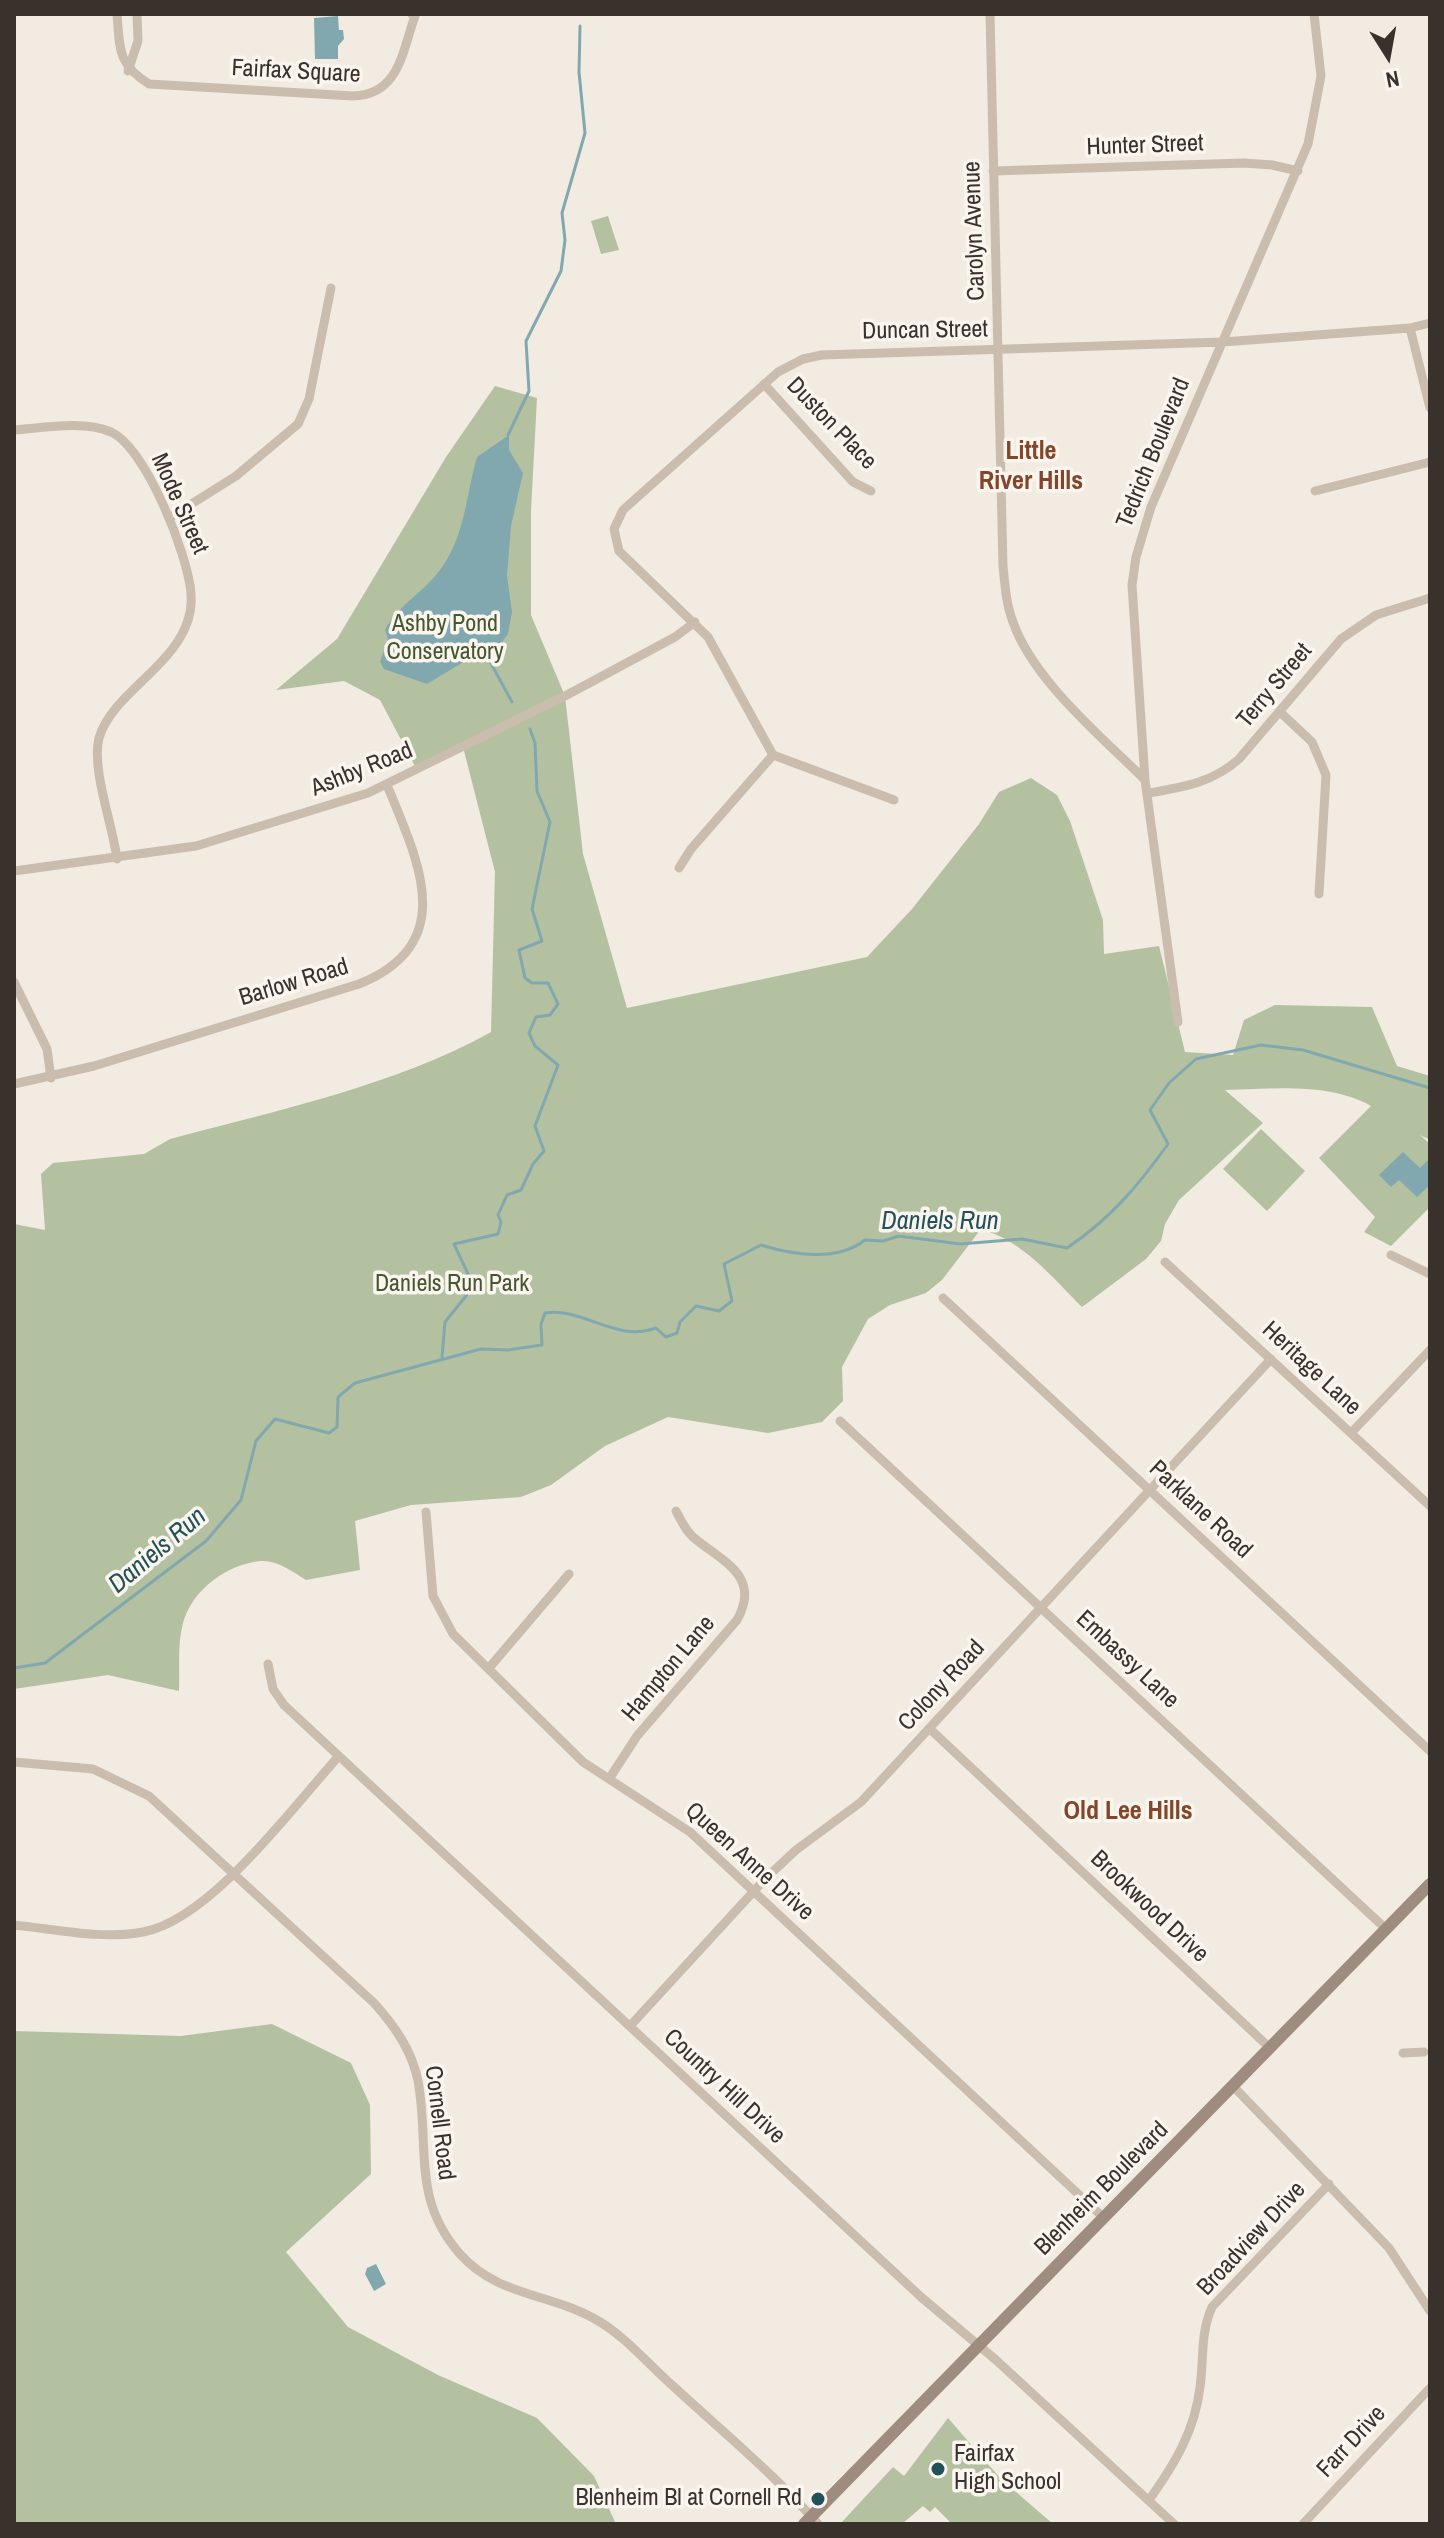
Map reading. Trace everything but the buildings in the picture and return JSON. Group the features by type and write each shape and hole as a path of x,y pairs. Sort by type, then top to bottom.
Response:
{"main road":[{"name":"Blenheim Boulevard","path":"811,2521 1430,1884"}],"street":[{"path":"117,14 120,52 128,71"},
{"path":"128,71 138,41 137,14"},
{"name":"Carolyn Avenue","path":"990,14 1003,566 1012,620 1024,647 1048,678 1145,780"},
{"name":"Tedrich Boulevard","path":"1178,1022 1145,780 1132,612 1136,557 1151,507 1298,171 1319,99 1320,52 1314,14"},
{"name":"Fairfax Square","path":"128,71 149,84 372,96 384,90 397,68 415,15"},
{"name":"Hunter Street","path":"993,171 1244,163 1298,171"},
{"path":"169,518 236,476 298,424 309,399 331,288"},
{"name":"Duncan Street","path":"773,755 724,661 695,622 625,558 615,541 617,520 633,500 787,366 822,355 1223,342 1410,328 1430,323"},
{"path":"1410,328 1430,408"},
{"name":"Duston Place","path":"764,384 853,482 871,491"},
{"name":"Mode Street","path":"14,430 84,427 112,433 133,451 169,518 189,579 191,610 185,629 170,653 114,713 99,738 98,761 117,859"},
{"path":"1315,491 1430,462"},
{"name":"Terry Street","path":"1149,793 1193,785 1220,774 1239,759 1320,661 1359,625 1393,608 1430,598"},
{"name":"Ashby Road","path":"14,871 173,851 239,835 387,785 565,696 675,637 695,622"},
{"path":"1280,712 1312,742 1326,775 1319,894"},
{"path":"679,868 691,849 773,755 894,800"},
{"name":"Barlow Road","path":"14,1084 51,1078 359,984 391,967 417,934 425,896 420,870 387,785"},
{"path":"14,982 47,1049 51,1078"},
{"path":"1391,1255 1430,1274"},
{"name":"Heritage Lane","path":"1165,1262 1430,1506"},
{"name":"Parklane Road","path":"943,1298 1430,1751"},
{"path":"1351,1433 1430,1350"},
{"name":"Colony Road","path":"630,2026 796,1850 861,1802 1271,1359"},
{"name":"Embassy Lane","path":"840,1421 1386,1929"},
{"name":"Hampton Lane","path":"609,1779 637,1736 737,1620 743,1605 742,1584 735,1569 695,1538 676,1511"},
{"name":"Queen Anne Drive","path":"426,1512 431,1584 438,1609 453,1634 575,1754 677,1821 1104,2218"},
{"path":"489,1668 569,1574"},
{"name":"Country Hill Drive","path":"268,1664 273,1689 284,1705 338,1757 1174,2524"},
{"name":"Brookwood Drive","path":"930,1729 1271,2049"},
{"path":"14,1925 111,1934 145,1932 190,1913 233,1872 338,1757"},
{"name":"Cornell Road","path":"14,1762 93,1769 128,1783 172,1816 374,2003 400,2036 418,2081 427,2192 442,2228 461,2255 501,2286 580,2312 607,2327 811,2521"},
{"path":"1403,2053 1428,2052"},
{"path":"1233,2086 1389,2248 1430,2311"},
{"name":"Broadview Drive","path":"1149,2500 1175,2463 1191,2428 1201,2385 1203,2333 1212,2307 1329,2184"},
{"name":"Farr Drive","path":"1303,2524 1430,2388"}],"green space":[{"path":"608,216 619,250 601,254 591,221"},
{"name":"Daniels Run Park","path":"495,386 537,398 531,511 531,615 565,696 583,854 627,1008 867,957 912,909 979,824 999,792 1031,778 1057,795 1070,821 1103,920 1104,954 1159,946 1185,1052 1233,1055 1244,1020 1275,1005 1372,1007 1397,1066 1430,1076 1430,1140 1420,1135 1430,1144 1430,1207 1391,1246 1364,1232 1375,1217 1319,1158 1371,1106 1355,1098 1319,1090 1225,1090 1263,1123 1179,1200 1165,1224 1161,1241 1146,1259 1082,1307 1024,1251 981,1229 942,1280 926,1293 890,1305 868,1319 842,1367 843,1401 822,1422 768,1433 668,1417 605,1446 551,1485 521,1497 411,1505 355,1521 360,1570 306,1580 273,1562 261,1561 236,1567 203,1590 188,1611 180,1640 179,1691 108,1675 14,1689 14,1224 45,1230 41,1174 53,1163 144,1154 170,1139 334,1095 416,1067 491,1032 495,872 463,747 417,770 380,700 344,681 276,690 337,639 446,457"},
{"path":"1261,1129 1305,1171 1267,1211 1223,1169"},
{"path":"272,2024 351,2063 370,2105 371,2174 286,2252 348,2327 438,2375 537,2418 594,2476 616,2524 14,2524 14,2031 181,2036"},
{"name":"Fairfax High School","path":"948,2418 1001,2479 1053,2524 952,2524 935,2507 930,2512 923,2506 902,2524 840,2524 893,2467 904,2476"}],"water":[{"path":"338,16 339,30 343,30 344,39 338,46 338,59 315,59 314,18"},
{"path":"509,435 509,450 523,473 511,526 507,576 512,612 508,634 500,645 485,649 427,684 384,669 380,662 388,639 385,630 390,621 434,578 455,544 477,457"},
{"path":"1403,1152 1420,1168 1430,1158 1430,1185 1417,1197 1399,1180 1391,1187 1379,1175"},
{"path":"376,2264 386,2284 374,2291 365,2274 367,2268"}],"waterway":[{"path":"508,435 529,391 526,341 561,271 565,240 562,213 585,133 579,72 580,26"},
{"path":"482,647 512,702"},
{"path":"442,1357 445,1322 466,1296 469,1276 454,1244 498,1234 501,1222 498,1215 507,1195 521,1190 533,1164 544,1151 535,1126 558,1065 535,1046 529,1033 536,1017 550,1015 558,1004 548,983 532,983 525,978 519,950 542,941 532,909 550,822 537,791 535,743 530,729"},
{"name":"Daniels Run","path":"14,1668 45,1663 206,1541 241,1500 256,1441 275,1419 329,1433 337,1427 338,1397 355,1383 481,1349 508,1350 542,1345 541,1324 545,1313 573,1315 627,1331 656,1328 666,1337 677,1333 680,1322 696,1306 719,1311 732,1301 724,1264 761,1245 801,1254 828,1254 854,1247 865,1240 883,1241 899,1236 960,1244 1022,1239 1067,1248 1122,1201 1168,1144 1150,1110 1169,1083 1196,1059 1261,1045 1303,1050 1430,1088"}],"place":[{"name":"Fairfax High School","path":"938,2469"},
{"name":"Blenheim Bl at Cornell Rd","path":"818,2499"}],"district":[{"name":"Little River Hills","path":"1031,467"},
{"name":"Old Lee Hills","path":"1128,1812"}],"park label":[{"name":"Ashby Pond Conservatory","path":"445,639"}]}
